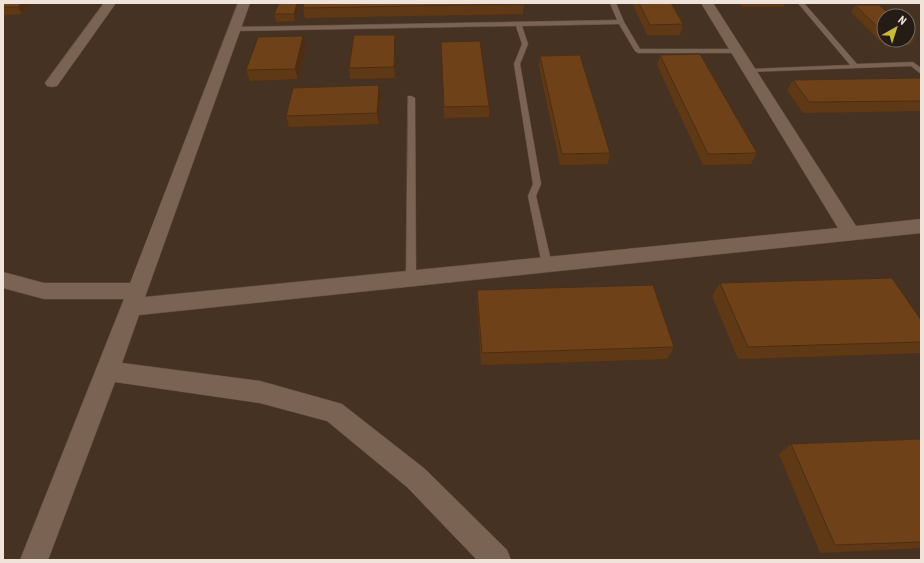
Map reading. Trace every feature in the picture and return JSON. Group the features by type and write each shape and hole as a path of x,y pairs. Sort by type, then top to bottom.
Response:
{"street":[{"path":"52,84 110,3"},
{"path":"34,560 108,371 244,3"},
{"path":"707,3 851,234"},
{"path":"3,280 44,291 135,299 411,279 921,226"},
{"path":"108,371 260,392 334,412 416,478 497,560"}],"lane":[{"path":"613,3 621,22 638,51 737,51"},
{"path":"802,3 855,66"},
{"path":"235,29 621,22"},
{"path":"518,24 525,44 517,64 537,184 532,196 547,265"},
{"path":"750,71 913,64 921,72"},
{"path":"411,98 411,279"}],"building":[{"path":"3,3 21,3 18,7 3,7"},
{"path":"279,3 297,3 294,14 274,14"},
{"path":"304,3 523,3 524,4 303,8"},
{"path":"639,3 671,3 683,24 650,25"},
{"path":"855,5 879,5 883,8 876,8 876,25"},
{"path":"354,35 395,35 394,67 349,68"},
{"path":"303,36 295,69 246,70 258,37"},
{"path":"480,41 489,106 444,107 441,42"},
{"path":"700,54 757,153 708,154 660,55"},
{"path":"580,55 610,153 562,154 540,56"},
{"path":"921,78 921,101 809,102 793,80"},
{"path":"379,85 377,113 286,116 293,88"},
{"path":"892,278 921,320 921,342 748,347 720,283"},
{"path":"653,285 674,347 482,353 477,290"},
{"path":"921,439 921,542 835,545 791,444"}]}
